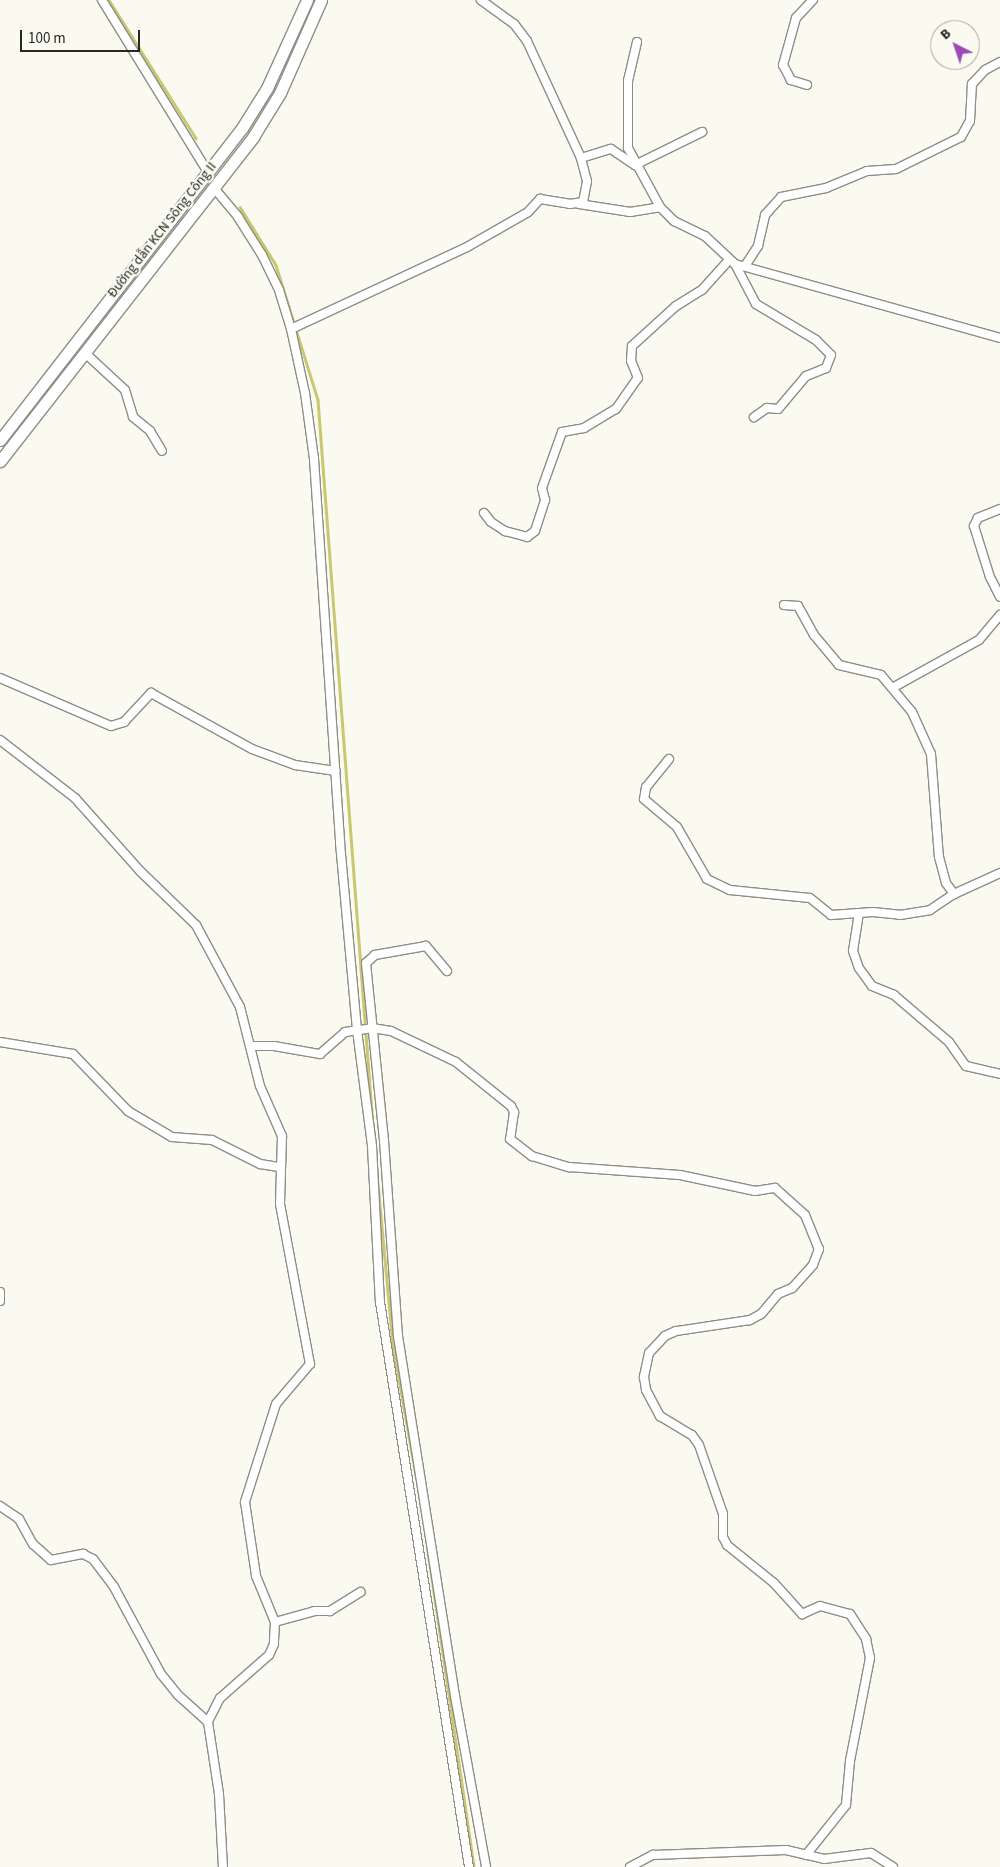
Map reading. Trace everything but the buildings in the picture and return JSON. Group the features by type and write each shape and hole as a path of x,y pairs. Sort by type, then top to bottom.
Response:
{"street":[{"path":"102,0 209,174"},
{"name":"Đường dẫn KCN Sông Công II","path":"0,440 209,174 267,88 307,0"},
{"name":"Đường dẫn KCN Sông Công II","path":"0,461 253,137 280,93 316,16 321,0"},
{"path":"482,0 521,30 581,158 587,181 586,196 579,204"},
{"path":"807,85 791,80 784,65 796,18 813,0"},
{"path":"303,12 316,16"},
{"path":"637,42 630,63 627,104 630,126 627,143 635,165 660,207 674,221 713,243 732,262 756,304 816,340 831,355 826,368 806,376 778,410 767,408 754,417"},
{"path":"745,266 758,246 765,215 781,197 826,188 867,171 896,169 961,137 970,121 972,84 985,70 1000,62"},
{"path":"635,165 702,132"},
{"path":"581,158 611,149 635,165"},
{"path":"214,188 238,217 262,255 279,290 292,329 305,393 314,459 336,771 365,1029 380,1302 469,1867"},
{"path":"292,329 306,324 501,229 528,212 540,199 630,212 660,207"},
{"path":"732,262 1000,338"},
{"path":"484,513 491,522 505,531 527,537 535,531 545,500 542,488 562,432 584,428 616,409 638,378 631,361 632,346 676,306 702,290 732,262"},
{"path":"85,353 125,390 133,417 150,431 162,451"},
{"path":"1000,509 978,518 974,526 988,572 1000,597"},
{"path":"784,605 798,606 814,635 839,665 875,671 894,687 912,712 931,754 939,857 946,883 954,894"},
{"path":"894,687 979,640 1000,615"},
{"path":"0,678 111,726 124,722 151,693 252,749 296,765 336,771"},
{"path":"0,740 65,789 140,871 186,913 240,1007 252,1046 260,1086 282,1136 279,1196 287,1252 310,1364 276,1404 244,1507 256,1576 275,1622 274,1644 269,1655 220,1698 208,1722 220,1794 223,1867"},
{"path":"669,759 646,787 644,799 677,827 708,879 730,890 814,899 831,915 916,913 930,910 954,894 1000,873"},
{"path":"859,913 853,951 859,968 872,986 894,995 949,1042 966,1066 1000,1074"},
{"path":"447,971 426,946 369,957 366,963 365,1029 384,1140 394,1300 455,1696 486,1867"},
{"path":"252,1046 274,1046 320,1054 340,1035 365,1029 391,1031 462,1066 511,1106 514,1112 510,1139 532,1156 570,1167 671,1174 755,1191 775,1188 808,1221 819,1246 814,1265 790,1291 778,1294 756,1317 665,1336 649,1353 644,1377 646,1390 660,1416 692,1435 699,1445 723,1514 723,1536 726,1545 774,1583 802,1614 820,1606 850,1614 870,1649 846,1805 806,1855"},
{"path":"0,1042 72,1054 128,1110 172,1137 212,1140 260,1164 279,1167"},
{"path":"0,1292 0,1301"},
{"path":"402,1441 417,1442"},
{"path":"0,1506 19,1519 33,1544 51,1560 83,1554 94,1559 114,1586 162,1674 178,1695 208,1722"},
{"path":"275,1622 330,1611 360,1592"},
{"path":"630,1867 646,1857 679,1853 786,1850 831,1859 871,1853 893,1867"}],"waterway":[{"path":"109,0 196,138"},
{"path":"240,207 276,265 318,400 373,1127"},
{"path":"376,1162 393,1345 416,1476"},
{"path":"428,1551 474,1867"}]}
